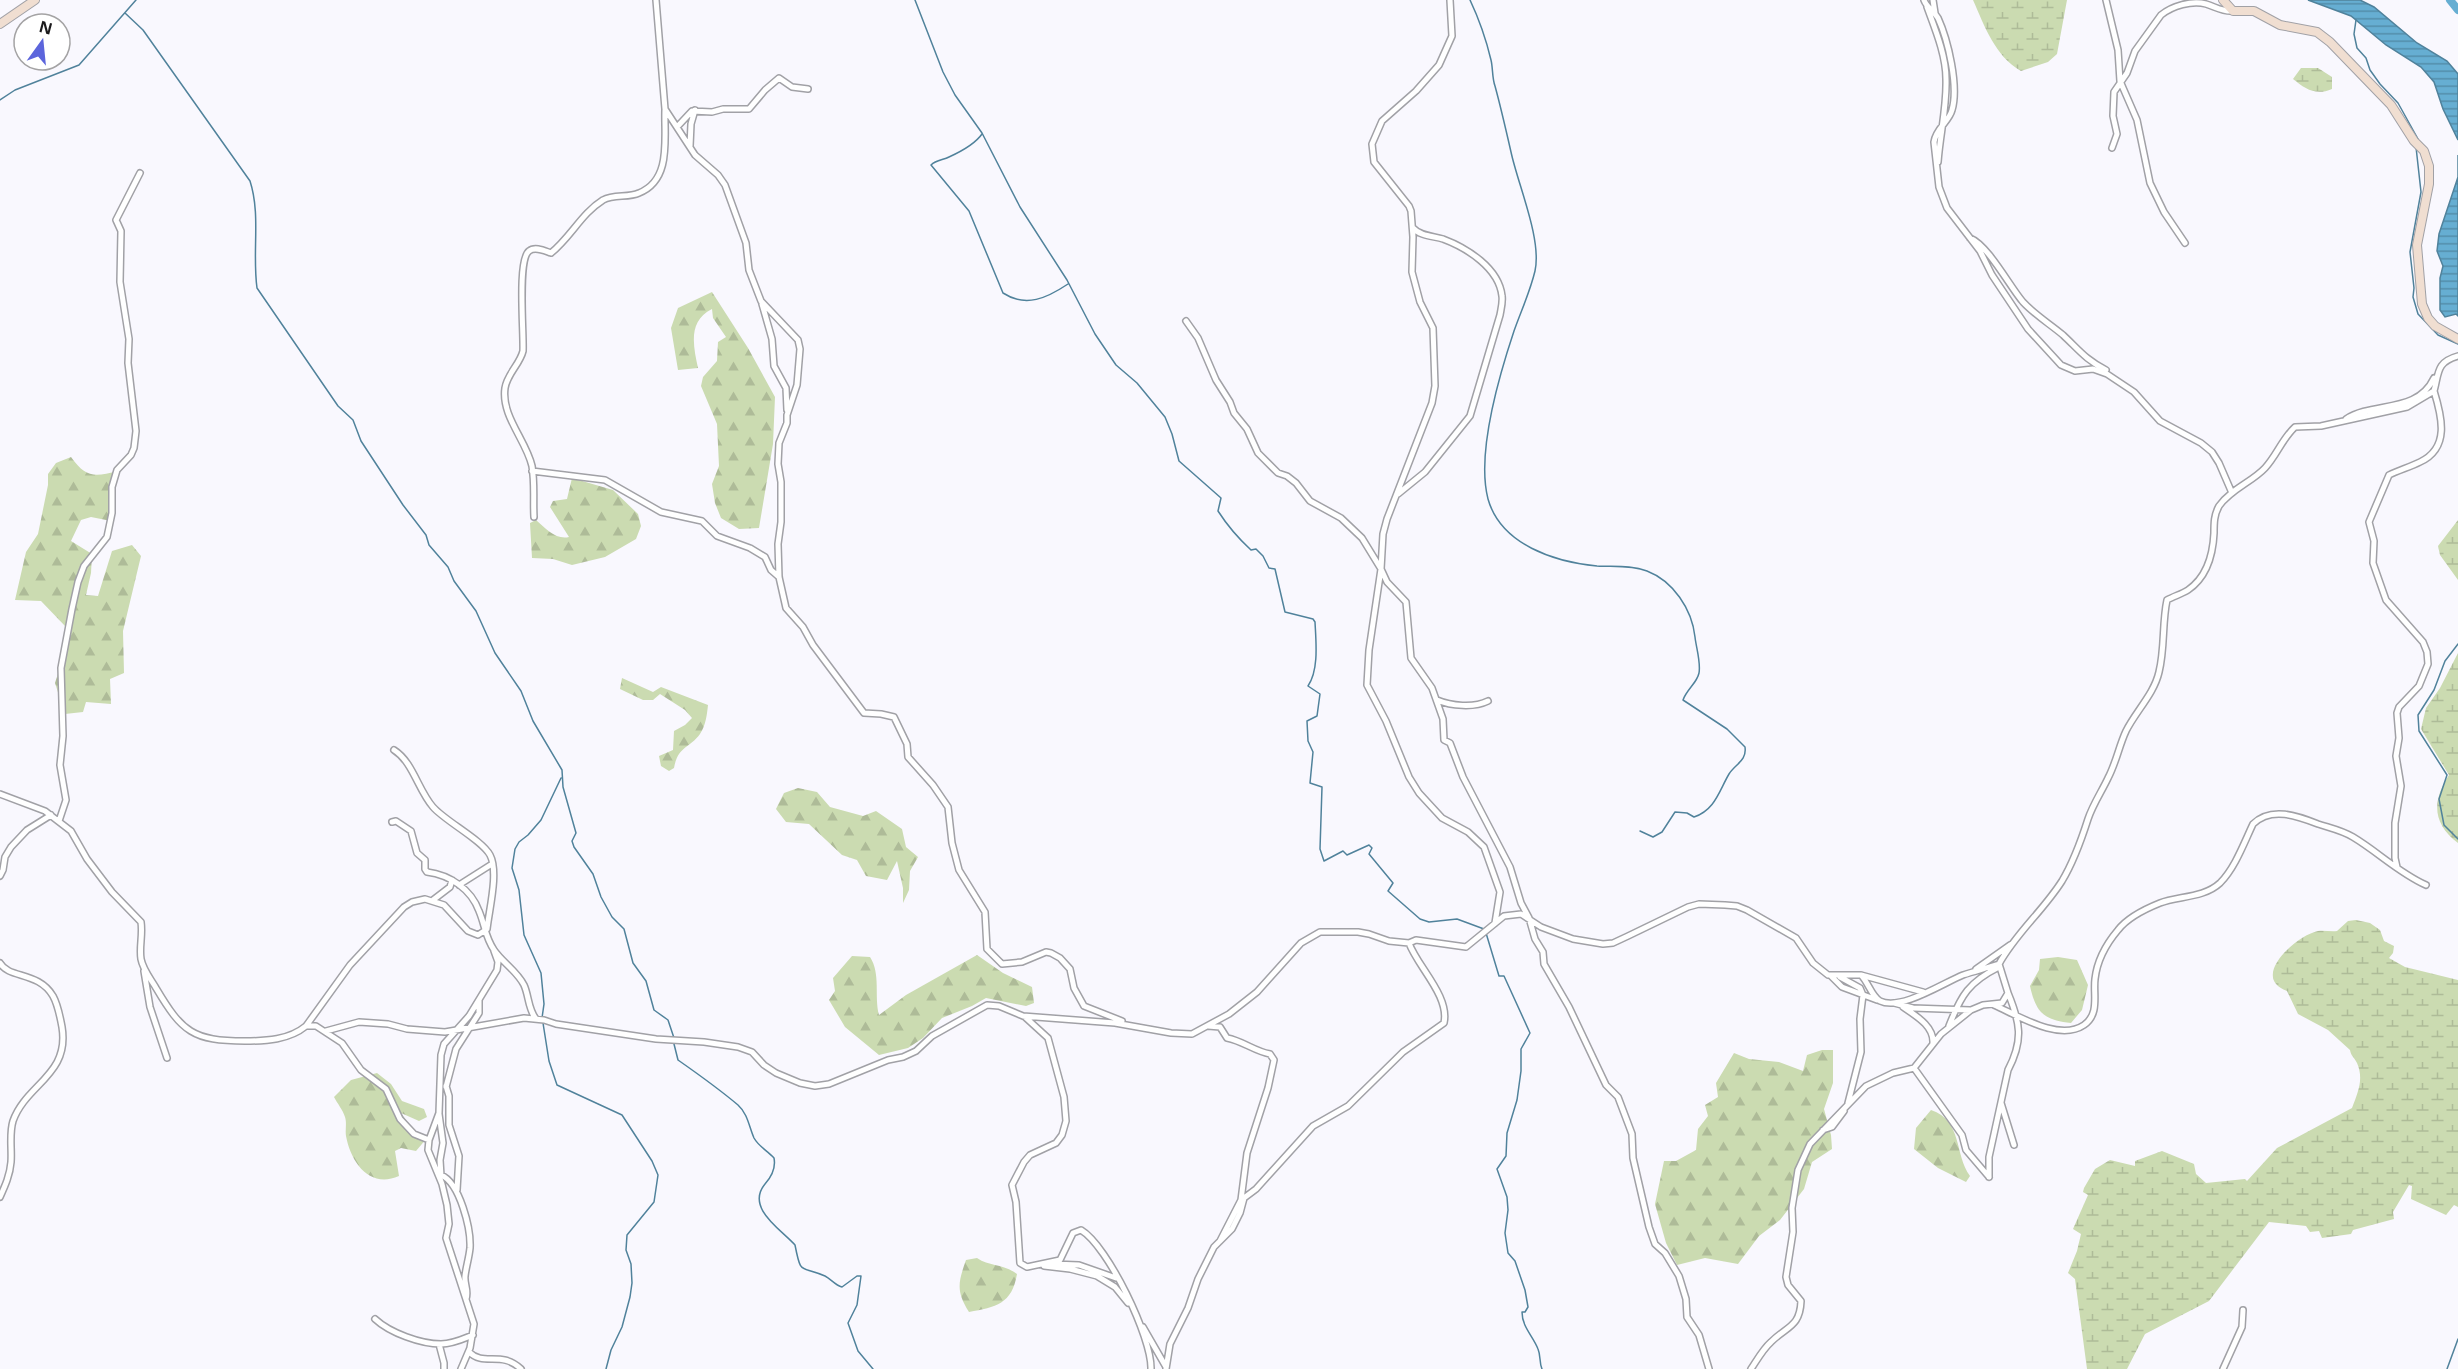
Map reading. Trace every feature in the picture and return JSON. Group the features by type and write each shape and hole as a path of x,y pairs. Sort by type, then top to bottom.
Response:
{"street":[{"path":"0,24 35,0"},
{"path":"534,517 535,480 524,446 507,409 505,398 507,380 524,351 522,281 524,257 529,250 535,248 551,253 605,200 640,193 659,176 664,157 665,109 656,0"},
{"path":"1450,0 1452,36 1439,66 1382,121 1372,144 1374,162 1410,206 1411,257 1415,284 1420,302 1433,328 1435,387 1430,411 1383,534 1367,685 1386,721 1408,777 1419,793 1442,818 1468,832 1484,847 1500,892 1494,925"},
{"path":"1933,0 1935,13 1944,34 1953,82 1952,113 1935,134 1934,142 1939,187 1947,208 1980,252 1992,276 2028,329 2061,365 2075,371 2093,369 2110,376 2134,392 2160,421 2201,443 2212,452 2232,493"},
{"path":"2106,0 2118,50 2120,81 2137,120 2150,183 2164,212 2185,243"},
{"path":"2223,0 2233,11"},
{"path":"1925,2 1935,13"},
{"path":"1925,2 1937,35 1947,77 1943,124"},
{"path":"2112,148 2117,134 2112,105 2120,81 2127,73 2142,41 2167,10 2195,2 2205,3 2225,12 2253,11 2280,25 2317,32 2330,42 2391,105 2424,151 2429,166 2428,184 2417,245 2422,304 2428,318 2435,326 2458,339"},
{"path":"695,110 712,112 723,109 749,109 779,78 792,87 808,89"},
{"path":"665,109 690,148 725,185 746,243 749,270 772,339 774,366 786,388 788,423 779,443 778,464 781,482 779,577 786,608 803,627 813,645 864,713 894,717 904,736 908,757 933,785 948,807 952,843 959,870 985,912 987,949 1002,964 1022,962 1046,952 1051,953 1060,958 1070,969 1074,988 1084,1006 1102,1015 1138,1026"},
{"path":"677,128 695,110"},
{"path":"690,148 691,124 695,110"},
{"path":"59,820 66,800 60,765 63,736 61,668 72,609 84,566 107,537 112,513 112,487 117,470 131,455 134,448 136,430 128,363 129,339 120,282 121,231 116,220 140,173"},
{"path":"1395,498 1425,472 1470,416 1503,298 1494,276 1476,257 1444,240 1417,233 1412,227"},
{"path":"1968,238 1977,242 2033,312 2065,337 2088,361 2106,370 2110,376"},
{"path":"761,301 798,340 800,348 797,385 787,415"},
{"path":"1186,321 1198,338 1200,348 1216,380 1234,413 1247,429 1258,453 1278,473 1296,483 1311,501 1341,518 1362,538 1387,582 1406,602 1411,658 1429,682 1437,700 1443,719 1444,740 1450,743 1463,777 1509,867 1535,939 1543,952 1544,964 1569,1007 1606,1085 1618,1097 1632,1134 1633,1158 1649,1227 1655,1244 1665,1253 1679,1275 1686,1299 1687,1317 1699,1335 1709,1369"},
{"path":"2342,422 2362,411 2412,401 2430,387 2448,359 2458,356"},
{"path":"2397,868 2395,823 2401,786 2396,756 2399,738 2397,713 2399,707 2419,686 2428,664 2427,652 2416,633 2386,600 2373,563 2373,541 2369,522 2389,476 2422,461 2436,449 2440,442 2441,418 2433,391 2436,375"},
{"path":"1948,1028 1962,996 1979,977 2000,966 2013,943 2061,881 2080,847 2088,818 2109,777 2126,732 2146,700 2159,673 2165,625 2164,613 2168,600 2190,589 2206,569 2211,558 2214,516 2219,507 2232,493 2250,482 2267,466 2284,437 2295,427 2321,426 2408,407 2433,391"},
{"path":"532,471 605,480 661,512 702,521 717,536 750,548 765,557 771,570 779,577"},
{"path":"1437,700 1463,705 1479,705 1488,701"},
{"path":"142,964 165,1006 188,1030 208,1039 245,1041 272,1039 298,1032 306,1026 350,965 404,907 418,898 433,900 451,911 468,931 478,935 487,929 494,874 490,855 433,807 413,777 404,756 394,750"},
{"path":"0,794 59,820 70,831 87,859 112,892 141,922 142,964 150,1007 167,1058"},
{"path":"1994,1005 2018,1018 2060,1030 2083,1026 2090,1020 2093,1012 2094,980 2100,960 2118,930 2141,911 2161,902 2201,892 2219,884 2229,872 2253,824 2259,818 2282,813 2306,818 2337,829 2405,874 2426,885"},
{"path":"0,876 5,857 11,847 27,830 51,816"},
{"path":"392,822 396,821 411,831 417,853 425,860 427,872 440,874 465,889 479,911 483,932 498,962 497,970 456,1031 444,1044 441,1054 439,1113 443,1143 440,1160 449,1224 446,1238 474,1324 463,1369"},
{"path":"459,885 492,864"},
{"path":"433,900 450,887 452,880"},
{"path":"326,1031 359,1022 388,1024 407,1029 456,1031 524,1018 656,1039 738,1047 752,1052 764,1065 776,1073 800,1083 815,1086 829,1084 888,1060 903,1057 915,1051 932,1036 987,1005 999,1006 1023,1016 1104,1022 1185,1035 1192,1034 1229,1014 1257,992 1301,942 1320,932 1369,933 1389,941 1409,943 1416,940 1466,947 1504,916 1521,914 1541,927 1573,939 1603,944 1621,939 1699,904 1737,906 1796,938 1813,963 1842,987 1901,1006 1929,1029 1934,1035 1933,1043"},
{"path":"1166,1368 1170,1344 1188,1308 1198,1279 1214,1247 1232,1229 1244,1198 1256,1189 1306,1132 1322,1119 1348,1106 1402,1052 1444,1023 1446,1015 1437,990 1409,943"},
{"path":"1970,973 2013,943"},
{"path":"494,951 524,984 532,1015 540,1020"},
{"path":"0,963 11,973 37,980 51,993 57,1005 63,1041 62,1051 54,1068 20,1106 15,1117 12,1125 10,1168 0,1197"},
{"path":"1894,1003 1927,992 1970,973 2000,966"},
{"path":"1914,1068 1962,1134 1966,1150 1989,1177 1989,1157 2008,1070 2016,1050 2020,1030 2018,1018 2007,995 2000,966"},
{"path":"1862,975 1877,1000"},
{"path":"1831,976 1872,976 1912,991 1927,992"},
{"path":"1838,976 1860,988 1863,995 1860,1019 1861,1053 1848,1103"},
{"path":"1751,1369 1771,1342 1797,1321 1800,1312 1801,1301 1788,1285 1786,1277 1793,1232 1791,1208 1798,1170 1804,1154 1821,1131 1866,1086 1893,1073 1914,1068 1948,1028 1971,1010 1983,1005 2002,1003 2007,995"},
{"path":"440,1096 446,1086 456,1049 462,1043 467,1029 475,1022 479,1013 479,998"},
{"path":"1901,1006 1955,1011 1971,1010"},
{"path":"1023,1016 1048,1038 1066,1121 1062,1135 1047,1148 1030,1155 1012,1185 1016,1202 1020,1263 1027,1268 1067,1263 1119,1279"},
{"path":"306,1026 316,1026 342,1043 361,1070 386,1089 400,1119 414,1134 429,1140"},
{"path":"1204,1026 1220,1027 1227,1038 1243,1042 1270,1054 1274,1060 1268,1088 1249,1142 1241,1200 1219,1242"},
{"path":"446,1086 449,1096 449,1125 459,1156 457,1193"},
{"path":"2001,1103 2014,1145"},
{"path":"439,1113 429,1140 428,1150 442,1184"},
{"path":"441,1175 457,1193 464,1211 470,1240 465,1278 468,1292 466,1299"},
{"path":"1046,1265 1063,1257 1068,1240 1073,1233 1081,1230 1100,1250 1119,1279 1152,1357 1151,1369"},
{"path":"1046,1265 1097,1276 1115,1287 1131,1306"},
{"path":"2223,1369 2242,1327 2242,1310"},
{"path":"375,1319 390,1331 439,1344 456,1342 473,1335"},
{"path":"1138,1322 1166,1368"},
{"path":"439,1344 444,1369"},
{"path":"469,1350 477,1358 508,1359 520,1369"}],"green space":[{"path":"1973,0 2067,0 2057,54 2048,62 2021,71 2012,65 1998,49"},
{"path":"2301,68 2318,68 2332,77 2332,89 2316,92 2302,86 2293,79"},
{"path":"712,292 748,348 775,397 773,444 759,528 739,529 721,518 715,503 712,484 719,466 717,424 701,386 703,377 717,361 718,342 726,337 713,318 712,309 699,320 694,334 698,368 678,370 671,328 678,308"},
{"path":"71,457 81,469 91,474 118,471 112,498 111,521 91,517 81,520 71,541 92,554 86,595 98,596 112,551 132,545 141,556 123,631 124,673 110,679 111,704 86,702 83,712 65,714 55,683 67,645 65,626 41,601 15,600 26,552 38,534 48,485 48,474 56,463"},
{"path":"572,478 613,490 638,514 641,526 636,539 605,557 572,565 553,559 532,558 530,523 536,520 555,535 569,537 550,507 553,501 567,499"},
{"path":"2458,520 2458,580 2440,555 2438,546"},
{"path":"2458,653 2458,843 2443,828 2437,811 2443,785 2449,775 2421,729 2426,708 2440,688"},
{"path":"622,678 653,692 661,687 708,705 705,723 700,734 681,752 674,768 669,771 661,766 659,756 673,750 674,731 692,718 685,710 660,694 653,700 643,700 620,689"},
{"path":"798,788 817,792 830,807 863,816 876,811 902,829 906,847 918,857 910,871 909,890 903,903 903,888 897,861 887,880 866,876 857,860 842,855 809,824 786,822 776,809 784,793"},
{"path":"2348,921 2370,923 2380,930 2384,941 2394,946 2389,958 2405,967 2458,980 2458,1207 2454,1205 2446,1215 2411,1199 2412,1186 2409,1185 2393,1212 2394,1219 2353,1230 2351,1234 2322,1238 2319,1231 2310,1232 2306,1226 2269,1222 2209,1301 2145,1334 2127,1369 2087,1369 2075,1279 2068,1273 2081,1234 2073,1229 2088,1195 2083,1192 2084,1188 2095,1169 2110,1160 2135,1166 2135,1161 2162,1151 2194,1164 2196,1174 2206,1183 2245,1179 2247,1181 2277,1148 2352,1108 2360,1075 2350,1050 2328,1030 2298,1014 2287,991 2277,985 2273,976 2280,957 2299,940 2318,931 2337,931"},
{"path":"977,955 1003,973 1032,987 1034,1003 1026,1006 986,998 942,1018 923,1038 908,1048 879,1055 845,1027 829,1000 835,991 833,978 852,956 870,957 875,971 879,1015 906,995"},
{"path":"2058,957 2077,960 2088,985 2082,1010 2071,1023 2054,1020 2043,1014 2035,1003 2030,986 2039,970 2040,959"},
{"path":"1822,1050 1833,1050 1833,1083 1824,1109 1832,1149 1812,1162 1804,1189 1780,1220 1759,1236 1738,1264 1705,1258 1677,1265 1666,1243 1655,1204 1664,1161 1676,1161 1696,1150 1698,1129 1708,1116 1705,1105 1718,1097 1716,1083 1734,1053 1749,1059 1779,1062 1803,1071 1807,1055"},
{"path":"377,1073 391,1084 402,1101 424,1109 427,1117 419,1121 401,1113 412,1129 427,1138 416,1151 401,1148 395,1151 399,1176 389,1179 371,1176 357,1164 346,1136 345,1117 334,1097 351,1080"},
{"path":"1931,1110 1941,1115 1953,1130 1970,1176 1966,1182 1938,1168 1914,1149 1916,1128"},
{"path":"977,1258 1017,1274 1015,1284 1007,1298 995,1306 969,1312 960,1292 960,1281 966,1260"}],"water":[{"path":"2308,0 2360,0 2374,7 2417,43 2447,61 2458,74 2458,140 2443,109 2434,82 2421,67 2386,45 2351,16"},
{"path":"2458,177 2458,316 2456,314 2445,317 2440,310 2440,278 2443,266 2437,251 2439,234"}],"waterway":[{"path":"0,100 15,90 79,65 136,0"},
{"path":"915,0 943,72 955,95 982,133 1020,207 1067,280 1095,334 1116,365 1137,383 1165,417 1179,461 1221,498 1218,511 1225,521 1251,550 1256,549 1263,556 1269,568 1275,569 1285,612 1313,619 1315,622 1315,664 1308,686 1320,694 1317,716 1307,721 1308,741 1313,752 1310,783 1322,787 1320,849 1324,861 1343,851 1347,855 1369,845 1372,848 1369,854 1393,883 1388,891 1420,919 1429,922 1457,919 1484,929"},
{"path":"1470,0 1492,63 1494,83 1532,228 1536,258 1533,279 1508,349 1491,415 1485,460 1488,499 1495,515 1505,528 1532,548 1547,555 1581,564 1641,569 1656,576 1673,589 1690,616 1699,664 1698,677 1683,700 1727,729 1745,747 1744,756 1731,771 1716,799 1707,810 1694,817 1687,813 1675,812 1662,832 1653,837 1640,831"},
{"path":"2450,0 2458,10"},
{"path":"125,13 143,30 250,181 256,220 257,288 338,406 353,420 361,441 403,505 426,535 429,545 448,567 454,581 476,611 495,653 521,691 533,721 562,770 563,787 576,833 572,841 574,847 593,874 601,897 612,917 624,929 633,963 646,981 654,1010 668,1020 674,1038"},
{"path":"2356,20 2354,34 2357,48 2366,58 2370,70 2380,84 2398,103 2418,139"},
{"path":"982,134 962,150 931,165 969,211 1003,293 1020,300 1036,299 1068,284"},
{"path":"2416,147 2421,192 2410,252 2413,297 2418,314 2438,335 2458,344"},
{"path":"2458,644 2445,661 2434,690 2418,715 2419,731 2447,775 2439,799 2444,825 2458,839"},
{"path":"542,1018 544,1004 541,973 524,935 519,890 512,868 515,849 541,820 561,778"},
{"path":"1486,933 1499,976 1504,976 1530,1033 1521,1049 1517,1100 1507,1133 1506,1156 1497,1169 1507,1197 1505,1233 1508,1253 1515,1261 1528,1307 1525,1312 1522,1312 1522,1317 1538,1349 1542,1369"},
{"path":"543,1023 549,1061 557,1085 622,1115 652,1161 658,1175 654,1202 627,1235 626,1250 631,1264 632,1283 630,1297 622,1327 611,1350 606,1369"},
{"path":"674,1044 678,1060 738,1105 746,1116 756,1141 774,1158 773,1172 760,1193 759,1202 768,1218 795,1245 801,1266 825,1276 842,1287 857,1276 861,1276 857,1305 848,1323 858,1351 873,1369"},
{"path":"2447,1369 2458,1339"}]}
